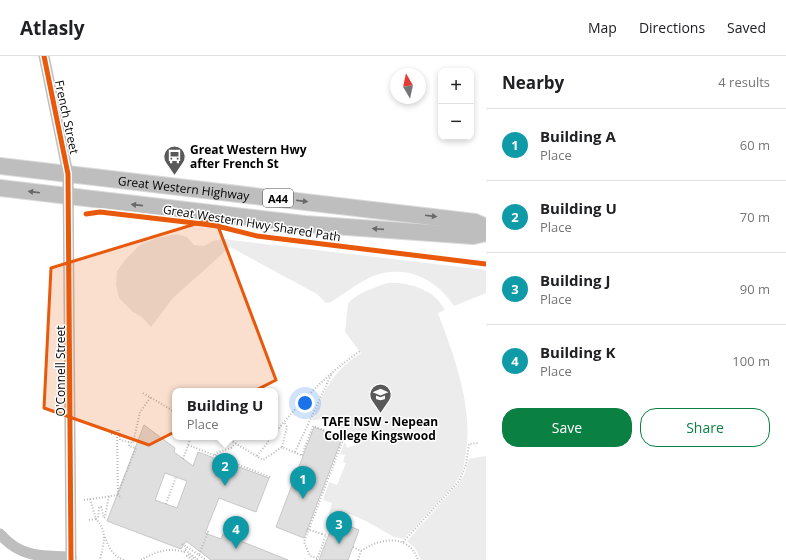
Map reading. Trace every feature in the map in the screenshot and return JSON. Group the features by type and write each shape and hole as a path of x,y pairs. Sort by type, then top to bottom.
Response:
{"highway":[{"name":"Great Western Highway","path":"0,166 69,185 305,224 473,236 486,233"},
{"name":"Great Western Highway","path":"0,188 69,185 475,222 486,227"}],"street":[{"name":"French Street","path":"44,56 69,185"},
{"name":"O'Connell Street","path":"69,185 71,558"},
{"path":"0,534 14,547 29,554 71,558"}],"path":[{"path":"278,429 302,401 333,372 360,351"},
{"path":"295,452 333,372"},
{"path":"143,393 172,410"},
{"path":"118,495 117,430 119,430 120,440 133,443 140,412 151,397"},
{"path":"230,440 263,460 282,447 287,427 284,422"},
{"path":"282,447 302,455 313,426 344,437 304,542 310,556 317,559 326,535 322,534 307,528"},
{"path":"111,434 117,434"},
{"path":"183,459 190,440"},
{"path":"257,456 270,440"},
{"path":"118,495 136,448 129,446 129,442"},
{"path":"215,456 216,453 231,448 236,443"},
{"path":"403,542 456,485 463,474 466,465 469,444 478,443"},
{"path":"188,445 270,477"},
{"path":"166,504 176,477"},
{"path":"84,500 118,495 122,498"},
{"path":"96,519 98,518 99,507 101,507 104,518 105,517 109,496"},
{"path":"90,499 96,519 103,529 108,546 113,553 124,560"},
{"path":"89,520 96,519"},
{"path":"199,555 208,532 206,531"},
{"path":"100,560 105,536"},
{"path":"358,560 361,551 372,545 395,540 410,546 416,554 418,560"},
{"path":"182,544 206,560"},
{"path":"353,547 361,551"},
{"path":"141,560 157,552 175,549 184,552 185,550 199,560"},
{"path":"192,560 187,556 188,554 196,560"}],"highlighted area":[{"path":"215,218 276,380 149,445 44,408 51,268"}],"shaded area":[{"path":"177,234 187,237 194,245 204,246 213,241 223,239 486,270 486,293 454,306 447,296 429,281 419,276 397,272 385,273 368,278 331,302 326,303 317,294 230,247 173,298 151,327 142,317 133,312 119,298 116,285 117,271 125,260 140,245 157,238"},
{"path":"388,283 405,284 421,288 435,297 445,310 438,313 456,363 461,381 467,416 466,455 458,478 452,487 404,539 394,537 366,521 350,514 342,514 334,521 330,517 329,513 332,503 323,500 329,482 337,485 346,463 343,462 345,455 340,454 345,442 347,448 355,445 352,437 345,440 346,436 340,434 341,431 329,419 325,418 311,420 316,413 315,412 328,386 338,372 361,353 345,332 348,304 361,294"},
{"path":"486,456 486,560 421,560 415,548 407,541 459,483 464,475 469,459"}],"building":[{"path":"144,425 175,448 174,452 193,466 198,452 269,478 256,512 219,498 205,533 221,539 223,534 288,560 211,560 186,541 181,549 107,521","holes":["165,473 187,481 177,508 155,500"]},
{"path":"314,427 342,438 304,538 276,527"},
{"path":"333,524 343,528 344,524 359,530 348,560 319,560"}],"cycle path":[{"path":"44,56 68,174 71,560"},
{"name":"Great Western Hwy Shared Path","path":"86,214 100,212 203,224 257,236 486,264"}],"place":[{"name":"Great Western Hwy after French St","path":"175,176"},
{"name":"TAFE NSW - Nepean College Kingswood","path":"380,414"},
{"name":"Building U","path":"225,486"},
{"name":"Building A","path":"303,499"},
{"name":"Building J","path":"339,544"},
{"name":"Building K","path":"236,549"}]}
